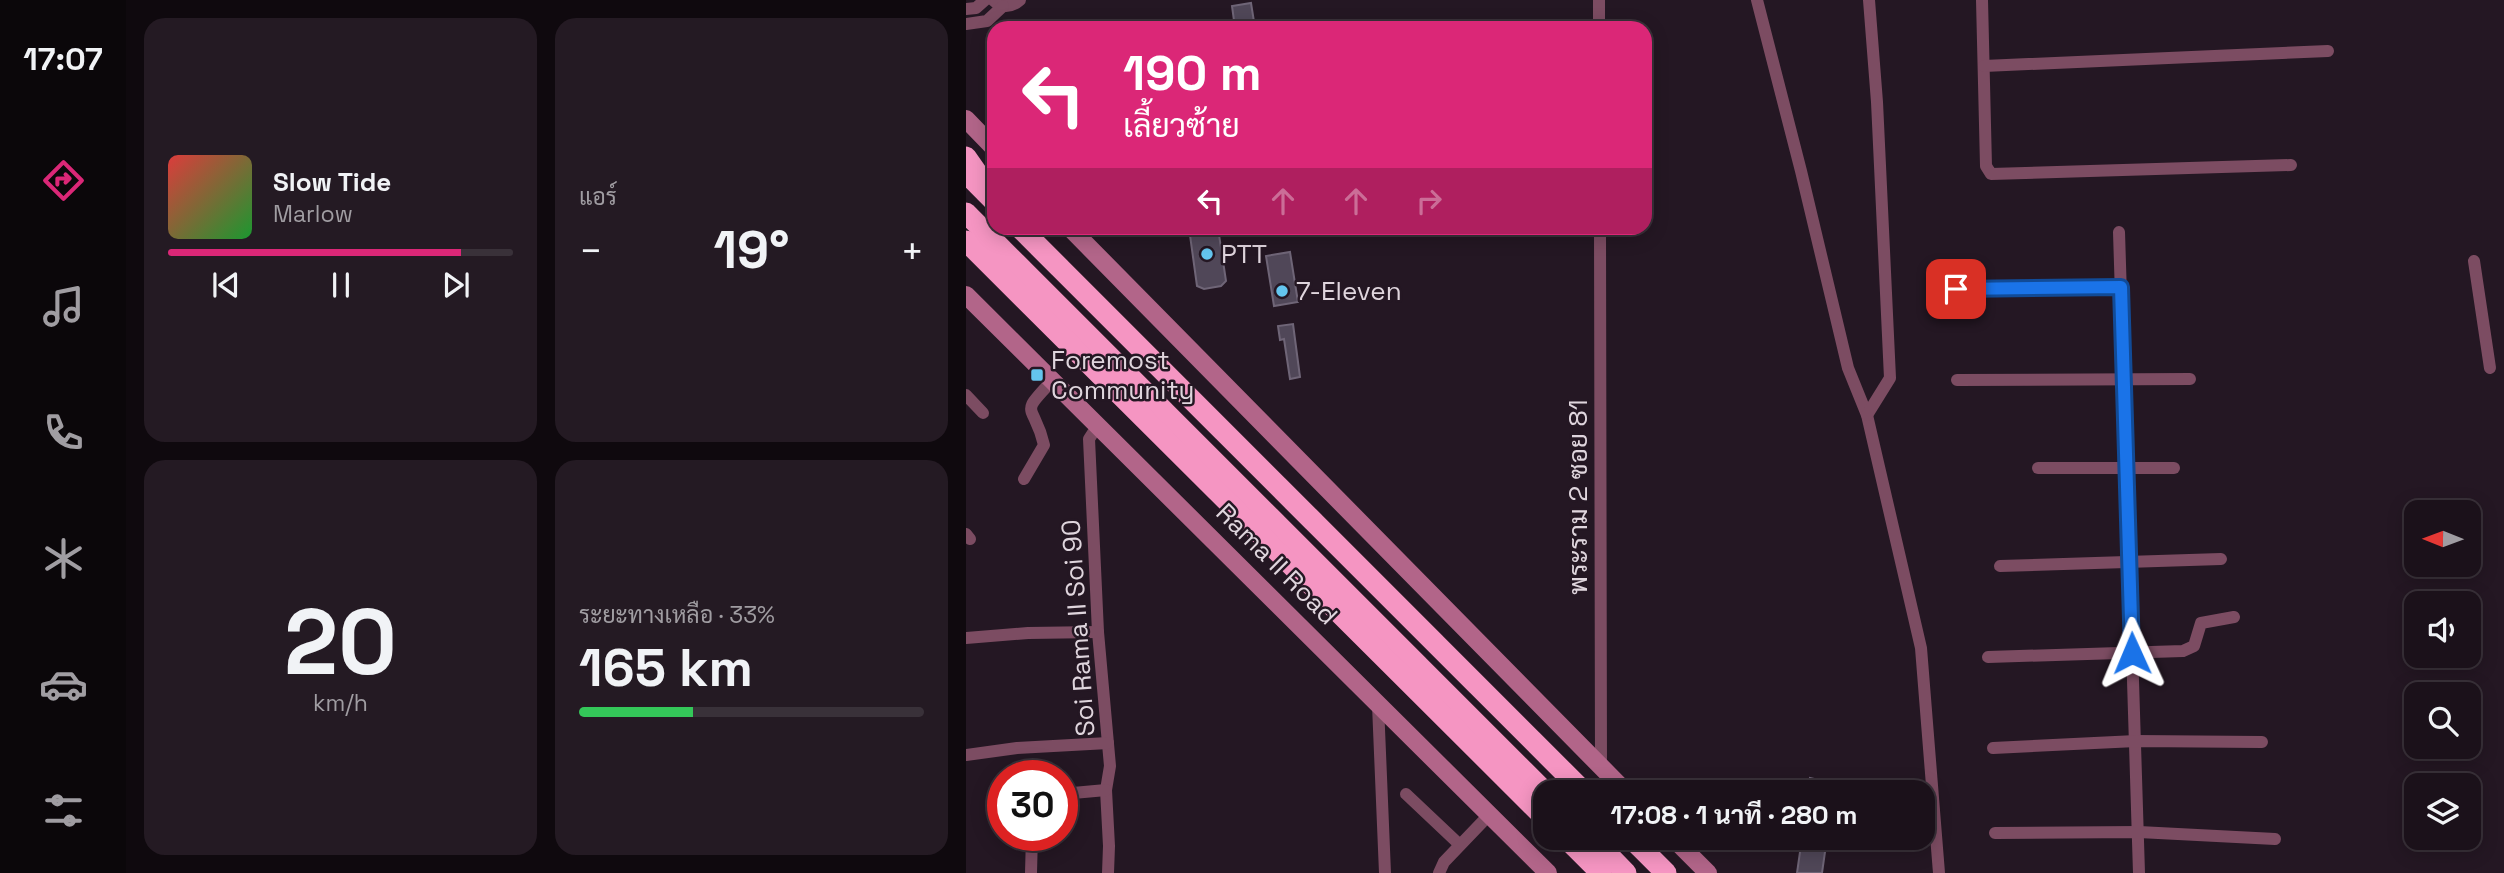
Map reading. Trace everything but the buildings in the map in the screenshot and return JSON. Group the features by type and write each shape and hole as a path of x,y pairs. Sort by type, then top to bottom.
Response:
{"highway":[{"path":"966,157 987,189"},
{"path":"971,178 987,193"},
{"path":"966,213 987,234"},
{"path":"988,235 1533,780"},
{"path":"1027,235 1572,780"},
{"name":"Rama II Road","path":"968,243 1533,806"},
{"path":"1578,850 1601,873"},
{"path":"1604,850 1626,873"},
{"path":"1642,850 1665,873"}],"main road":[{"path":"966,119 987,141"},
{"path":"966,131 987,149"},
{"path":"1077,235 1614,780"},
{"name":"Rama II Road","path":"966,295 1548,873"},
{"path":"1685,850 1708,873"}],"street":[{"path":"966,9 976,8 985,0"},
{"path":"966,24 987,21 998,3 1014,5 1020,0"},
{"path":"1599,0 1599,21"},
{"path":"1756,0 1801,171 1848,368 1867,415 1922,648 1938,873"},
{"path":"1867,415 1890,378 1877,102 1869,0"},
{"path":"1982,0 1986,166 1990,174 2291,165"},
{"path":"1984,66 2328,51"},
{"path":"2119,232 2139,873"},
{"name":"พระราม 2 ซอย 81","path":"1600,235 1601,767"},
{"path":"2474,261 2490,368"},
{"path":"1956,289 2121,287"},
{"path":"1957,380 2190,379"},
{"path":"1024,479 1044,445 1030,404 1053,380"},
{"path":"966,395 983,413"},
{"name":"Soi Rama II Soi 90","path":"1098,425 1089,439 1098,632 1110,766 1106,790 1108,873"},
{"path":"2038,468 2174,468"},
{"path":"2000,566 2221,559"},
{"path":"1989,657 2188,650 2195,644 2201,623 2234,617"},
{"path":"966,638 1028,633 1098,632"},
{"path":"1378,705 1385,873"},
{"path":"1993,748 2136,741 2262,742"},
{"path":"966,755 1017,748 1108,743"},
{"path":"1078,793 1106,790"},
{"path":"1406,794 1460,845"},
{"path":"1439,873 1444,862 1489,815"},
{"path":"1995,833 2138,832 2275,839"},
{"path":"1031,873 1032,851"}],"place":[{"name":"PTT","path":"1207,254"},
{"name":"7-Eleven","path":"1282,291"},
{"name":"Foremost Community","path":"1037,375"}],"route":[{"path":"1956,289 2121,287 2132,653"}]}
